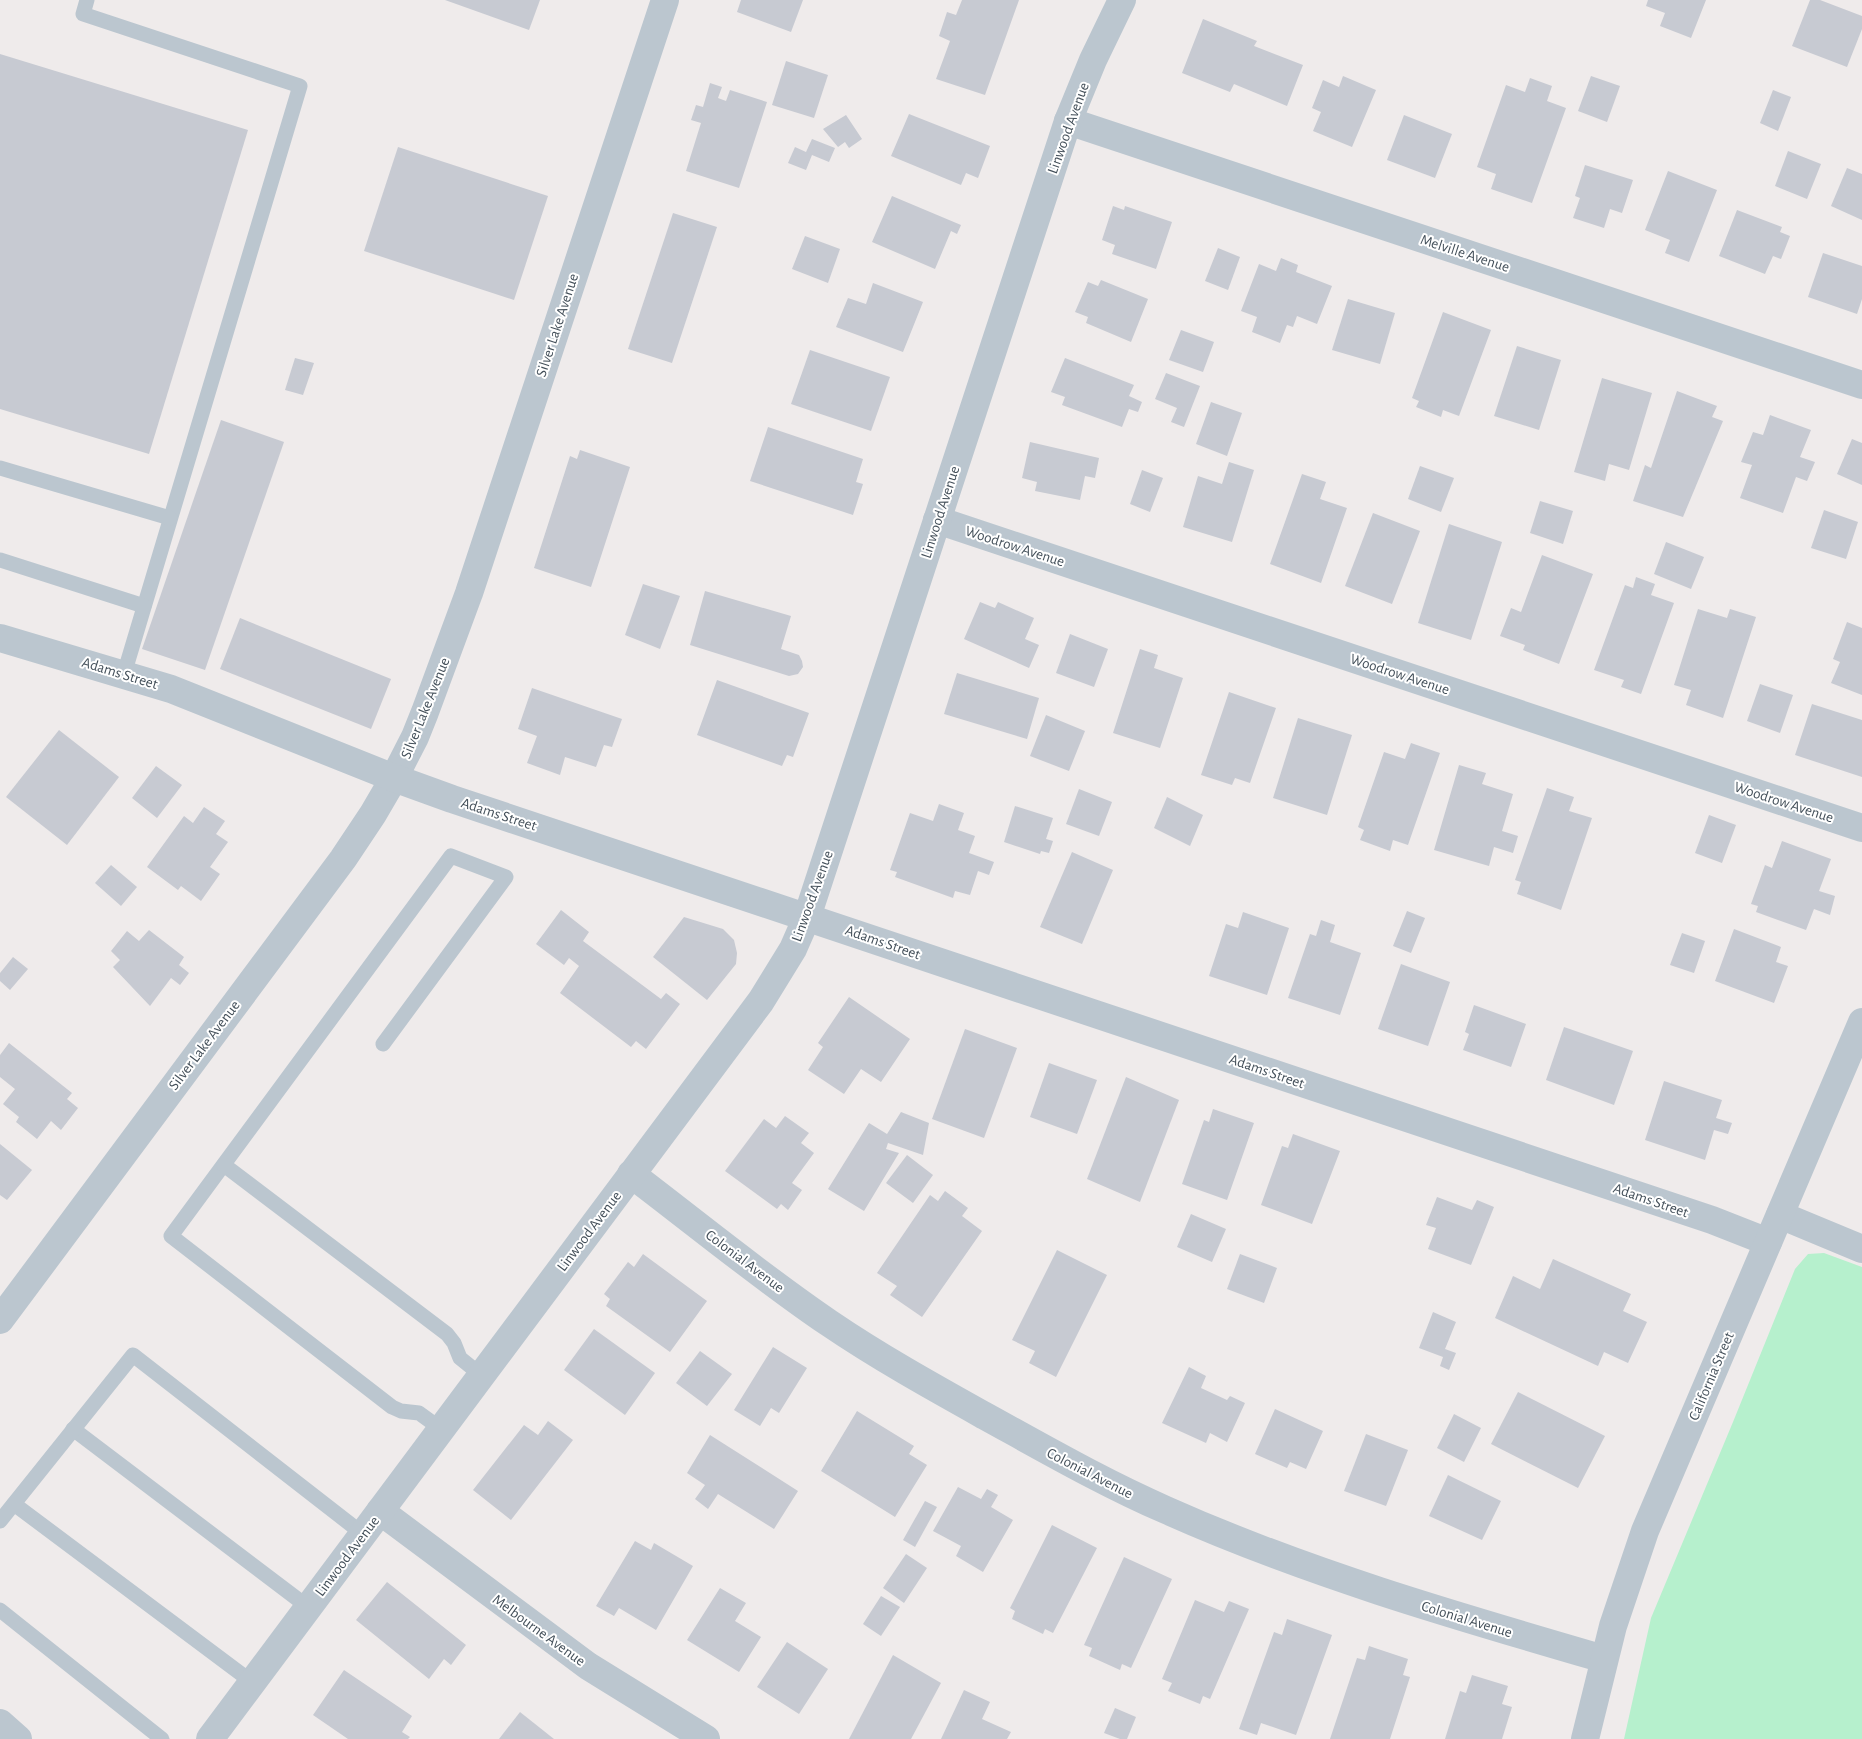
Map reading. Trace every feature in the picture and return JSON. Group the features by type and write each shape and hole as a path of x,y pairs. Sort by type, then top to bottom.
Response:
{"street":[{"name":"Silver Lake Avenue","path":"0,1320 343,859 373,814 415,737 469,593 665,0"},
{"name":"Linwood Avenue","path":"210,1739 771,987 793,949 807,917 1068,121 1093,60 1122,0"},
{"name":"Melville Avenue","path":"1068,121 1862,385"},
{"name":"Woodrow Avenue","path":"937,520 1862,828"},
{"name":"Adams Street","path":"0,638 171,689 226,709 394,778 471,805 1703,1217 1768,1242"},
{"name":"California Street","path":"1585,1739 1604,1659 1622,1597 1648,1524 1862,1022"},
{"name":"Colonial Avenue","path":"632,1174 831,1324 887,1360 1056,1456 1126,1491 1212,1530 1378,1591 1468,1620 1604,1659"},
{"path":"1780,1215 1862,1248"},
{"name":"Melbourne Avenue","path":"380,1511 580,1660 706,1739"},
{"path":"0,1723 18,1739"}],"lane":[{"path":"87,0 83,14 300,86 124,674"},
{"path":"0,468 170,518"},
{"path":"0,560 144,606"},
{"path":"383,1044 506,877 452,856 171,1236 392,1407 401,1411 419,1413 442,1429"},
{"path":"224,1165 447,1334 454,1343 460,1358 481,1375"},
{"path":"0,1521 133,1355 363,1534"},
{"path":"73,1429 308,1608"},
{"path":"14,1504 252,1682"},
{"path":"0,1610 162,1739"}],"green space":[{"path":"1824,1253 1862,1267 1862,1739 1624,1739 1651,1618 1795,1269 1808,1254"}],"building":[{"path":"445,0 540,0 529,30"},
{"path":"741,0 803,0 791,32 737,12"},
{"path":"962,0 1019,0 985,95 936,79 950,41 939,36 947,12 956,15"},
{"path":"1648,0 1706,0 1691,38 1660,26 1665,13 1646,6"},
{"path":"1810,0 1820,0 1862,16 1862,29 1847,67 1792,46"},
{"path":"1203,19 1257,41 1254,46 1303,65 1287,106 1234,84 1230,92 1182,73"},
{"path":"0,54 248,130 149,454 0,409"},
{"path":"786,61 828,75 814,118 772,105"},
{"path":"1343,76 1376,90 1352,147 1313,131 1321,112 1312,108 1323,80 1339,87"},
{"path":"1591,76 1620,86 1607,122 1578,111"},
{"path":"1530,78 1552,86 1547,101 1566,108 1532,203 1491,189 1496,174 1477,167 1506,85 1525,92"},
{"path":"710,83 722,87 718,98 726,101 730,90 767,102 739,188 686,171 701,123 691,120 696,105 703,107"},
{"path":"1773,90 1791,97 1778,131 1760,123"},
{"path":"909,114 990,146 978,178 966,173 961,185 891,156"},
{"path":"846,115 862,139 849,148 845,142 838,147 823,129"},
{"path":"1404,115 1452,134 1435,178 1387,160"},
{"path":"812,139 835,148 829,162 812,155 806,170 788,163 795,147 806,152"},
{"path":"398,147 548,196 514,300 364,251"},
{"path":"1788,151 1821,164 1807,199 1775,186"},
{"path":"1585,165 1633,180 1622,213 1610,209 1604,228 1573,218 1580,198 1575,196"},
{"path":"1847,168 1862,174 1862,220 1831,206"},
{"path":"1668,171 1717,190 1689,262 1665,253 1670,240 1645,230"},
{"path":"892,196 961,225 957,234 951,231 935,269 872,242"},
{"path":"1113,206 1124,210 1125,206 1172,222 1156,269 1112,254 1115,245 1102,240"},
{"path":"1737,210 1782,227 1780,232 1790,236 1781,259 1773,256 1765,274 1719,256"},
{"path":"673,213 717,227 672,363 628,349"},
{"path":"805,236 840,249 828,283 792,269"},
{"path":"1218,248 1240,257 1228,290 1205,281"},
{"path":"1823,253 1862,266 1862,299 1857,314 1808,297"},
{"path":"1281,258 1298,265 1296,272 1332,286 1317,324 1297,316 1293,327 1287,325 1280,343 1252,332 1257,317 1241,311 1259,264 1276,271"},
{"path":"1101,280 1148,299 1131,342 1086,323 1088,317 1075,312 1088,282 1098,286"},
{"path":"873,283 923,302 903,352 836,327 848,298 866,304"},
{"path":"1348,299 1395,313 1380,364 1332,350"},
{"path":"1443,312 1491,330 1459,416 1443,410 1441,417 1416,407 1419,401 1412,398"},
{"path":"1181,330 1214,342 1203,372 1169,360"},
{"path":"1517,346 1561,360 1539,430 1494,416"},
{"path":"810,350 890,377 871,431 791,404"},
{"path":"295,358 314,363 303,395 285,390"},
{"path":"1065,358 1134,385 1129,396 1142,402 1138,412 1129,409 1122,427 1062,405 1065,397 1051,392"},
{"path":"1166,373 1200,386 1184,427 1171,422 1177,408 1155,399"},
{"path":"1602,378 1652,393 1629,470 1609,464 1605,481 1574,472"},
{"path":"1677,391 1717,406 1712,417 1723,421 1683,517 1633,501 1645,465 1651,468"},
{"path":"1211,402 1242,413 1227,456 1196,444"},
{"path":"1770,415 1811,430 1800,457 1815,462 1807,481 1796,477 1783,513 1740,498 1752,465 1741,462 1753,432 1763,435"},
{"path":"221,420 284,442 205,670 142,649"},
{"path":"768,427 863,459 856,482 863,484 853,515 750,481"},
{"path":"1852,439 1862,443 1862,485 1837,474"},
{"path":"1030,442 1099,458 1095,478 1085,476 1080,500 1035,491 1037,482 1022,478"},
{"path":"580,450 630,467 591,587 534,568 570,456 577,459"},
{"path":"1229,462 1254,470 1232,542 1183,527 1198,476 1222,484"},
{"path":"1420,466 1454,478 1441,512 1408,499"},
{"path":"1142,470 1163,478 1150,512 1130,504"},
{"path":"1302,474 1326,482 1320,499 1347,508 1321,583 1270,564"},
{"path":"1540,501 1573,511 1563,544 1530,533"},
{"path":"1824,510 1858,522 1846,559 1811,548"},
{"path":"1373,513 1420,531 1392,604 1345,586"},
{"path":"1449,524 1502,542 1471,640 1418,623"},
{"path":"1666,542 1704,557 1691,589 1654,574"},
{"path":"1542,555 1593,574 1559,664 1523,650 1525,645 1500,636 1511,608 1521,612"},
{"path":"1636,577 1655,584 1651,595 1674,603 1641,694 1621,687 1624,680 1594,670 1625,585 1633,588"},
{"path":"643,584 680,596 660,649 625,635"},
{"path":"705,591 791,616 781,649 799,655 803,667 798,674 789,676 690,645"},
{"path":"980,602 995,608 998,602 1034,618 1025,639 1039,645 1029,668 964,639"},
{"path":"1698,609 1727,618 1730,609 1756,617 1723,718 1686,705 1691,690 1674,685"},
{"path":"240,618 391,679 371,729 220,669"},
{"path":"1847,622 1862,628 1862,695 1831,683 1840,662 1833,659"},
{"path":"1070,634 1108,649 1094,687 1056,673"},
{"path":"1140,649 1158,655 1154,668 1183,678 1160,748 1113,733"},
{"path":"957,673 1039,698 1027,739 944,714"},
{"path":"717,680 809,713 793,757 787,755 782,766 697,735"},
{"path":"1760,684 1793,695 1780,733 1747,721"},
{"path":"532,688 622,719 612,747 604,745 596,767 565,757 560,775 527,763 537,736 518,729"},
{"path":"1229,692 1276,708 1250,783 1235,778 1232,785 1201,775"},
{"path":"1812,704 1862,720 1862,777 1795,755"},
{"path":"1046,715 1085,731 1069,771 1030,756"},
{"path":"1298,718 1352,735 1327,815 1273,798"},
{"path":"59,730 119,777 67,845 6,797"},
{"path":"1411,743 1440,753 1408,845 1393,840 1390,851 1360,840 1364,830 1358,827 1384,752 1405,759"},
{"path":"1459,765 1486,773 1482,784 1513,794 1502,831 1518,836 1513,853 1494,847 1489,866 1434,850"},
{"path":"156,766 182,785 157,818 132,798"},
{"path":"1547,788 1574,797 1569,811 1592,818 1561,910 1517,894 1521,882 1515,880"},
{"path":"1079,789 1112,802 1099,836 1066,824"},
{"path":"1167,797 1203,815 1190,846 1154,828"},
{"path":"939,804 964,813 958,830 975,836 969,853 994,862 989,875 978,871 970,895 955,891 953,898 895,877 897,872 890,870 910,813 933,821"},
{"path":"1015,806 1053,818 1046,839 1053,841 1049,853 1041,851 1040,854 1004,842"},
{"path":"204,807 225,821 216,834 228,842 210,867 220,874 201,901 181,886 178,890 147,867 184,816 193,823"},
{"path":"1709,815 1736,825 1722,863 1695,853"},
{"path":"1782,841 1831,859 1819,891 1835,896 1830,915 1814,909 1806,930 1756,912 1758,906 1751,904 1765,865 1772,868"},
{"path":"1072,852 1113,870 1082,944 1040,927"},
{"path":"111,865 137,887 121,906 95,883"},
{"path":"561,910 589,932 583,941 661,999 666,993 680,1004 646,1049 636,1041 631,1047 560,993 579,966 569,958 564,965 536,944"},
{"path":"1407,911 1425,918 1411,953 1393,946"},
{"path":"1243,912 1289,928 1267,995 1209,976 1226,924 1238,928"},
{"path":"684,917 723,929 734,940 737,953 736,964 707,1000 653,957"},
{"path":"1321,920 1335,925 1330,942 1361,953 1340,1015 1288,998 1310,934 1316,936"},
{"path":"1734,929 1781,947 1776,962 1788,966 1774,1003 1715,981"},
{"path":"149,930 184,957 179,965 189,973 180,985 171,978 150,1006 113,967 120,960 111,951 127,931 139,941"},
{"path":"1682,933 1705,941 1694,973 1670,965"},
{"path":"13,957 28,969 10,990 0,981 0,973"},
{"path":"1401,964 1450,982 1428,1046 1378,1029"},
{"path":"849,997 910,1039 881,1082 861,1069 844,1094 808,1070 823,1047 818,1043"},
{"path":"1474,1005 1526,1024 1511,1067 1463,1050 1469,1034 1465,1032"},
{"path":"1564,1027 1633,1051 1614,1105 1546,1080"},
{"path":"965,1029 1017,1048 984,1138 932,1119"},
{"path":"9,1043 72,1093 67,1099 78,1108 61,1130 51,1121 37,1139 16,1122 19,1117 3,1104 15,1089 0,1077 0,1055"},
{"path":"1049,1063 1097,1080 1077,1134 1030,1117"},
{"path":"1126,1077 1179,1100 1140,1202 1087,1179"},
{"path":"1664,1081 1722,1100 1716,1118 1732,1123 1728,1134 1714,1130 1705,1160 1645,1140"},
{"path":"1213,1109 1254,1123 1227,1200 1182,1184 1204,1120 1209,1122"},
{"path":"901,1112 929,1123 923,1155 888,1143 886,1149 899,1153 864,1211 828,1189 869,1123 887,1134"},
{"path":"785,1116 809,1133 801,1143 814,1153 792,1183 802,1190 788,1210 781,1204 777,1209 725,1171 764,1119 776,1128"},
{"path":"1293,1134 1340,1151 1312,1224 1261,1205 1282,1146 1288,1148"},
{"path":"0,1144 32,1170 7,1200 0,1195"},
{"path":"907,1155 933,1175 913,1203 886,1183"},
{"path":"945,1191 968,1208 962,1216 982,1231 922,1317 890,1295 897,1286 877,1273 930,1195 938,1201"},
{"path":"1437,1197 1472,1210 1477,1200 1494,1207 1471,1265 1428,1249 1436,1228 1426,1225"},
{"path":"1191,1214 1226,1229 1212,1262 1177,1247"},
{"path":"1057,1250 1107,1275 1056,1377 1029,1363 1035,1351 1012,1340"},
{"path":"643,1254 707,1301 670,1352 606,1306 610,1299 604,1294 628,1262 634,1267"},
{"path":"1240,1254 1277,1268 1264,1303 1227,1289"},
{"path":"1553,1259 1631,1294 1623,1311 1647,1322 1628,1363 1604,1352 1598,1366 1495,1318 1513,1276 1540,1289"},
{"path":"1433,1312 1456,1322 1445,1349 1456,1353 1449,1370 1440,1366 1443,1357 1419,1348"},
{"path":"594,1329 655,1373 625,1415 564,1370"},
{"path":"773,1347 807,1368 779,1413 771,1408 760,1426 734,1410"},
{"path":"700,1351 732,1374 707,1406 676,1383"},
{"path":"1189,1367 1206,1376 1201,1388 1227,1400 1230,1396 1245,1403 1227,1442 1210,1433 1206,1443 1162,1423"},
{"path":"1518,1392 1605,1436 1578,1488 1491,1444"},
{"path":"1275,1409 1323,1431 1306,1469 1290,1462 1287,1468 1255,1454"},
{"path":"857,1411 914,1446 909,1454 927,1465 895,1517 821,1471"},
{"path":"1454,1414 1481,1428 1464,1462 1437,1448"},
{"path":"548,1421 573,1440 511,1520 473,1490 524,1425 538,1435"},
{"path":"1366,1434 1408,1450 1386,1506 1344,1491"},
{"path":"710,1435 798,1491 774,1529 718,1494 708,1509 695,1499 705,1485 687,1473"},
{"path":"1448,1475 1501,1501 1482,1540 1429,1516"},
{"path":"958,1487 981,1499 987,1489 998,1495 991,1507 1013,1520 983,1572 956,1556 961,1546 933,1531"},
{"path":"925,1501 937,1507 915,1547 903,1540"},
{"path":"1052,1525 1097,1548 1053,1633 1045,1629 1043,1634 1012,1619 1015,1611 1010,1608"},
{"path":"635,1541 651,1550 654,1543 693,1566 656,1630 619,1608 614,1616 596,1606"},
{"path":"906,1554 927,1568 904,1603 883,1588"},
{"path":"1124,1557 1172,1579 1131,1668 1122,1664 1120,1670 1089,1656 1092,1648 1084,1645"},
{"path":"387,1582 466,1645 451,1665 444,1659 429,1679 356,1620"},
{"path":"720,1588 746,1603 735,1621 761,1637 739,1672 687,1640"},
{"path":"881,1596 900,1607 881,1636 863,1624"},
{"path":"1195,1600 1224,1612 1229,1601 1249,1609 1210,1699 1203,1696 1200,1704 1168,1691 1172,1683 1162,1679"},
{"path":"1287,1619 1332,1635 1296,1735 1261,1723 1257,1735 1239,1729 1274,1632 1282,1635"},
{"path":"787,1642 828,1669 799,1714 757,1687"},
{"path":"1369,1646 1408,1659 1403,1675 1410,1677 1390,1739 1330,1739 1357,1658 1365,1660"},
{"path":"893,1655 941,1683 911,1739 849,1739"},
{"path":"344,1670 412,1716 402,1732 410,1737 408,1739 348,1739 313,1715"},
{"path":"1472,1675 1508,1686 1502,1704 1512,1707 1502,1739 1445,1739 1460,1691 1466,1693"},
{"path":"964,1690 990,1702 982,1719 1011,1732 1007,1739 941,1739"},
{"path":"1115,1708 1136,1717 1127,1739 1120,1739 1104,1733"},
{"path":"520,1712 554,1739 499,1739"}]}
